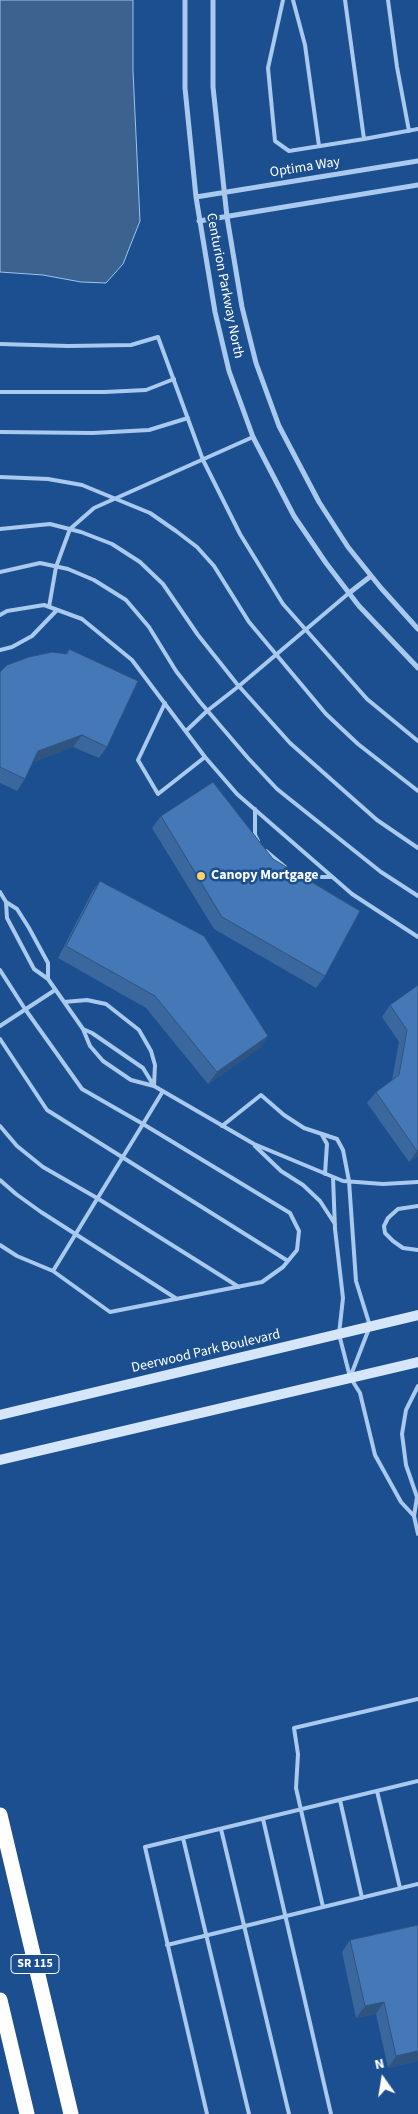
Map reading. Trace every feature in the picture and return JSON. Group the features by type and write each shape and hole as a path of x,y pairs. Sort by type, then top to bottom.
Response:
{"highway":[{"name":"SR 115","path":"0,1815 71,2114"},
{"path":"0,2000 27,2114"}],"main road":[{"name":"Deerwood Park Boulevard","path":"0,1415 418,1315"},
{"path":"0,1460 418,1362"}],"street":[{"name":"Centurion Parkway North","path":"185,0 185,88 196,197 215,312 227,363 253,437 294,516 349,593 418,668"},
{"name":"Centurion Parkway North","path":"213,0 213,87 224,192 234,265 256,363 279,426 318,502 348,547 418,629"},
{"name":"Optima Way","path":"196,197 418,161"},
{"path":"199,221 418,185"},
{"path":"349,593 371,576"}],"lane":[{"path":"283,0 268,68 275,141 289,150 418,129"},
{"path":"293,0 305,45 319,146"},
{"path":"345,0 364,139"},
{"path":"388,0 397,67 410,130"},
{"path":"0,344 68,346 131,344 158,337 203,460 240,534 283,604 367,699 418,740"},
{"path":"0,392 146,390 174,379"},
{"path":"0,432 93,433 149,430 188,418"},
{"path":"49,607 56,567 70,529 94,508 253,437"},
{"path":"0,477 48,479 82,485 150,513 197,547 214,566 249,622 326,714 358,744 418,791"},
{"path":"0,529 50,524 112,544 140,562 163,584 198,635 239,686 290,743 313,766 377,820 418,848"},
{"path":"0,572 40,563 68,569 94,580 126,600 150,627 176,671 207,711 277,788 381,872 418,896"},
{"path":"186,731 207,711 349,593"},
{"path":"0,615 7,611 44,605 82,619 132,660 205,757 237,794 352,894 418,937"},
{"path":"0,650 12,647 32,636 57,610"},
{"path":"165,703 138,760 158,794 205,757"},
{"path":"255,810 255,835 261,846 291,871"},
{"path":"298,878 332,877"},
{"path":"0,892 6,902 17,909 48,962 48,980"},
{"path":"6,902 7,918 34,969 48,980 56,990 83,1029 90,1046 103,1061 131,1080 154,1086 254,1144 325,1174 349,1181 383,1184 418,1182"},
{"path":"0,970 25,1009 82,1089 290,1213 298,1231 296,1250 288,1261 262,1282 110,1312 53,1271 17,1256 0,1245"},
{"path":"0,1026 56,990"},
{"path":"64,1002 88,1000 106,1004 139,1030 151,1051 155,1065 154,1086"},
{"path":"83,1029 92,1033 143,1068 154,1086"},
{"path":"0,1039 47,1110 288,1261"},
{"path":"53,1271 163,1092"},
{"path":"222,1126 261,1095 284,1116 304,1128 337,1139 343,1150 349,1181 356,1281 370,1326 350,1377"},
{"path":"0,1126 17,1146 43,1167 98,1198 239,1287"},
{"path":"322,1135 327,1144 325,1174"},
{"path":"254,1144 281,1171 302,1185 320,1201 335,1224"},
{"path":"333,1177 335,1224 343,1298 340,1334 350,1377 360,1393 375,1455 401,1502 416,1516"},
{"path":"0,1180 16,1194 177,1299"},
{"path":"418,1206 398,1209 388,1218 384,1226 385,1233 393,1241 403,1248 418,1250"},
{"path":"418,1386 406,1410 402,1434 406,1465 417,1497 416,1516 418,1534"},
{"path":"323,1907 296,1788 298,1754 294,1728 418,1699"},
{"path":"207,2114 145,1847 418,1782"},
{"path":"377,1791 400,1888"},
{"path":"340,1800 362,1898"},
{"path":"262,1819 331,2114"},
{"path":"221,1829 289,2114"},
{"path":"183,1838 249,2114"},
{"path":"167,1945 418,1884"}],"water":[{"path":"0,0 133,0 133,71 140,221 123,264 106,283 81,282 43,275 0,272"}],"building":[{"path":"69,649 138,681 107,747 82,735 38,751 25,779 0,767 0,672 7,665 29,657 52,652 67,654"},
{"path":"213,782 273,859 360,911 325,976 222,917 161,816"},
{"path":"100,881 204,936 268,1036 217,1072 155,996 66,946"},
{"path":"418,985 417,1151 376,1092 399,1075 407,1030 390,1005"},
{"path":"418,1925 418,2051 396,2056 384,2002 365,2006 350,1940"}],"place":[{"name":"Canopy Mortgage","path":"201,876"}]}
